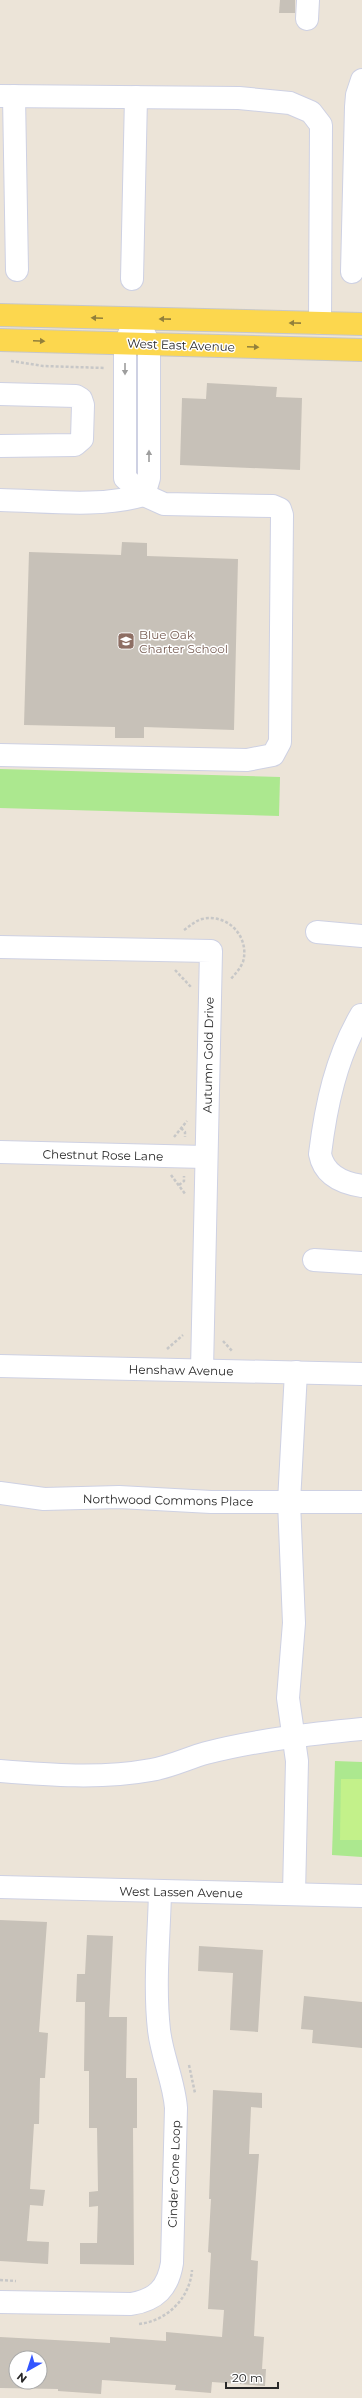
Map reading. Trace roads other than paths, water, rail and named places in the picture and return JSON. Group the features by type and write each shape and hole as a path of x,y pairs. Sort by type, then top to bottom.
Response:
{"main road":[{"name":"West East Avenue","path":"0,315 362,324"},
{"name":"West East Avenue","path":"3,350 125,344 362,350"}],"street":[{"path":"352,272 356,107 357,95 362,80"},
{"path":"17,270 7,96 239,98 290,103 311,112 321,124 320,323"},
{"path":"132,279 136,97"},
{"path":"0,755 247,760 273,755 280,742 282,515 280,509 273,506 164,504 144,495 125,478 125,344 136,319"},
{"path":"136,319 149,344 149,478 144,495"},
{"path":"0,394 76,396 81,399 83,405 82,439 75,445 0,446"},
{"path":"0,500 95,503 128,499 144,495"},
{"path":"317,932 362,936"},
{"name":"Autumn Gold Drive","path":"0,947 211,951 202,1370"},
{"path":"361,1015 339,1062 329,1100 320,1154 322,1162 330,1174 347,1182 362,1186"},
{"name":"Chestnut Rose Lane","path":"0,1152 206,1157"},
{"path":"314,1260 362,1263"},
{"name":"Henshaw Avenue","path":"0,1366 362,1374"},
{"path":"294,1894 297,1761 288,1698 294,1605 289,1502 296,1372"},
{"name":"Northwood Commons Place","path":"0,1494 44,1499 136,1497 211,1502 362,1502"},
{"path":"0,1771 76,1775 138,1772 164,1767 211,1752 294,1737 362,1729"},
{"name":"West Lassen Avenue","path":"0,1887 362,1896"},
{"name":"Cinder Cone Loop","path":"0,2302 131,2304 145,2302 154,2297 168,2282 172,2263 176,2108 174,2086 160,2041 158,2018 160,1892"}],"place":[{"name":"Blue Oak Charter School","path":"126,641"}]}
